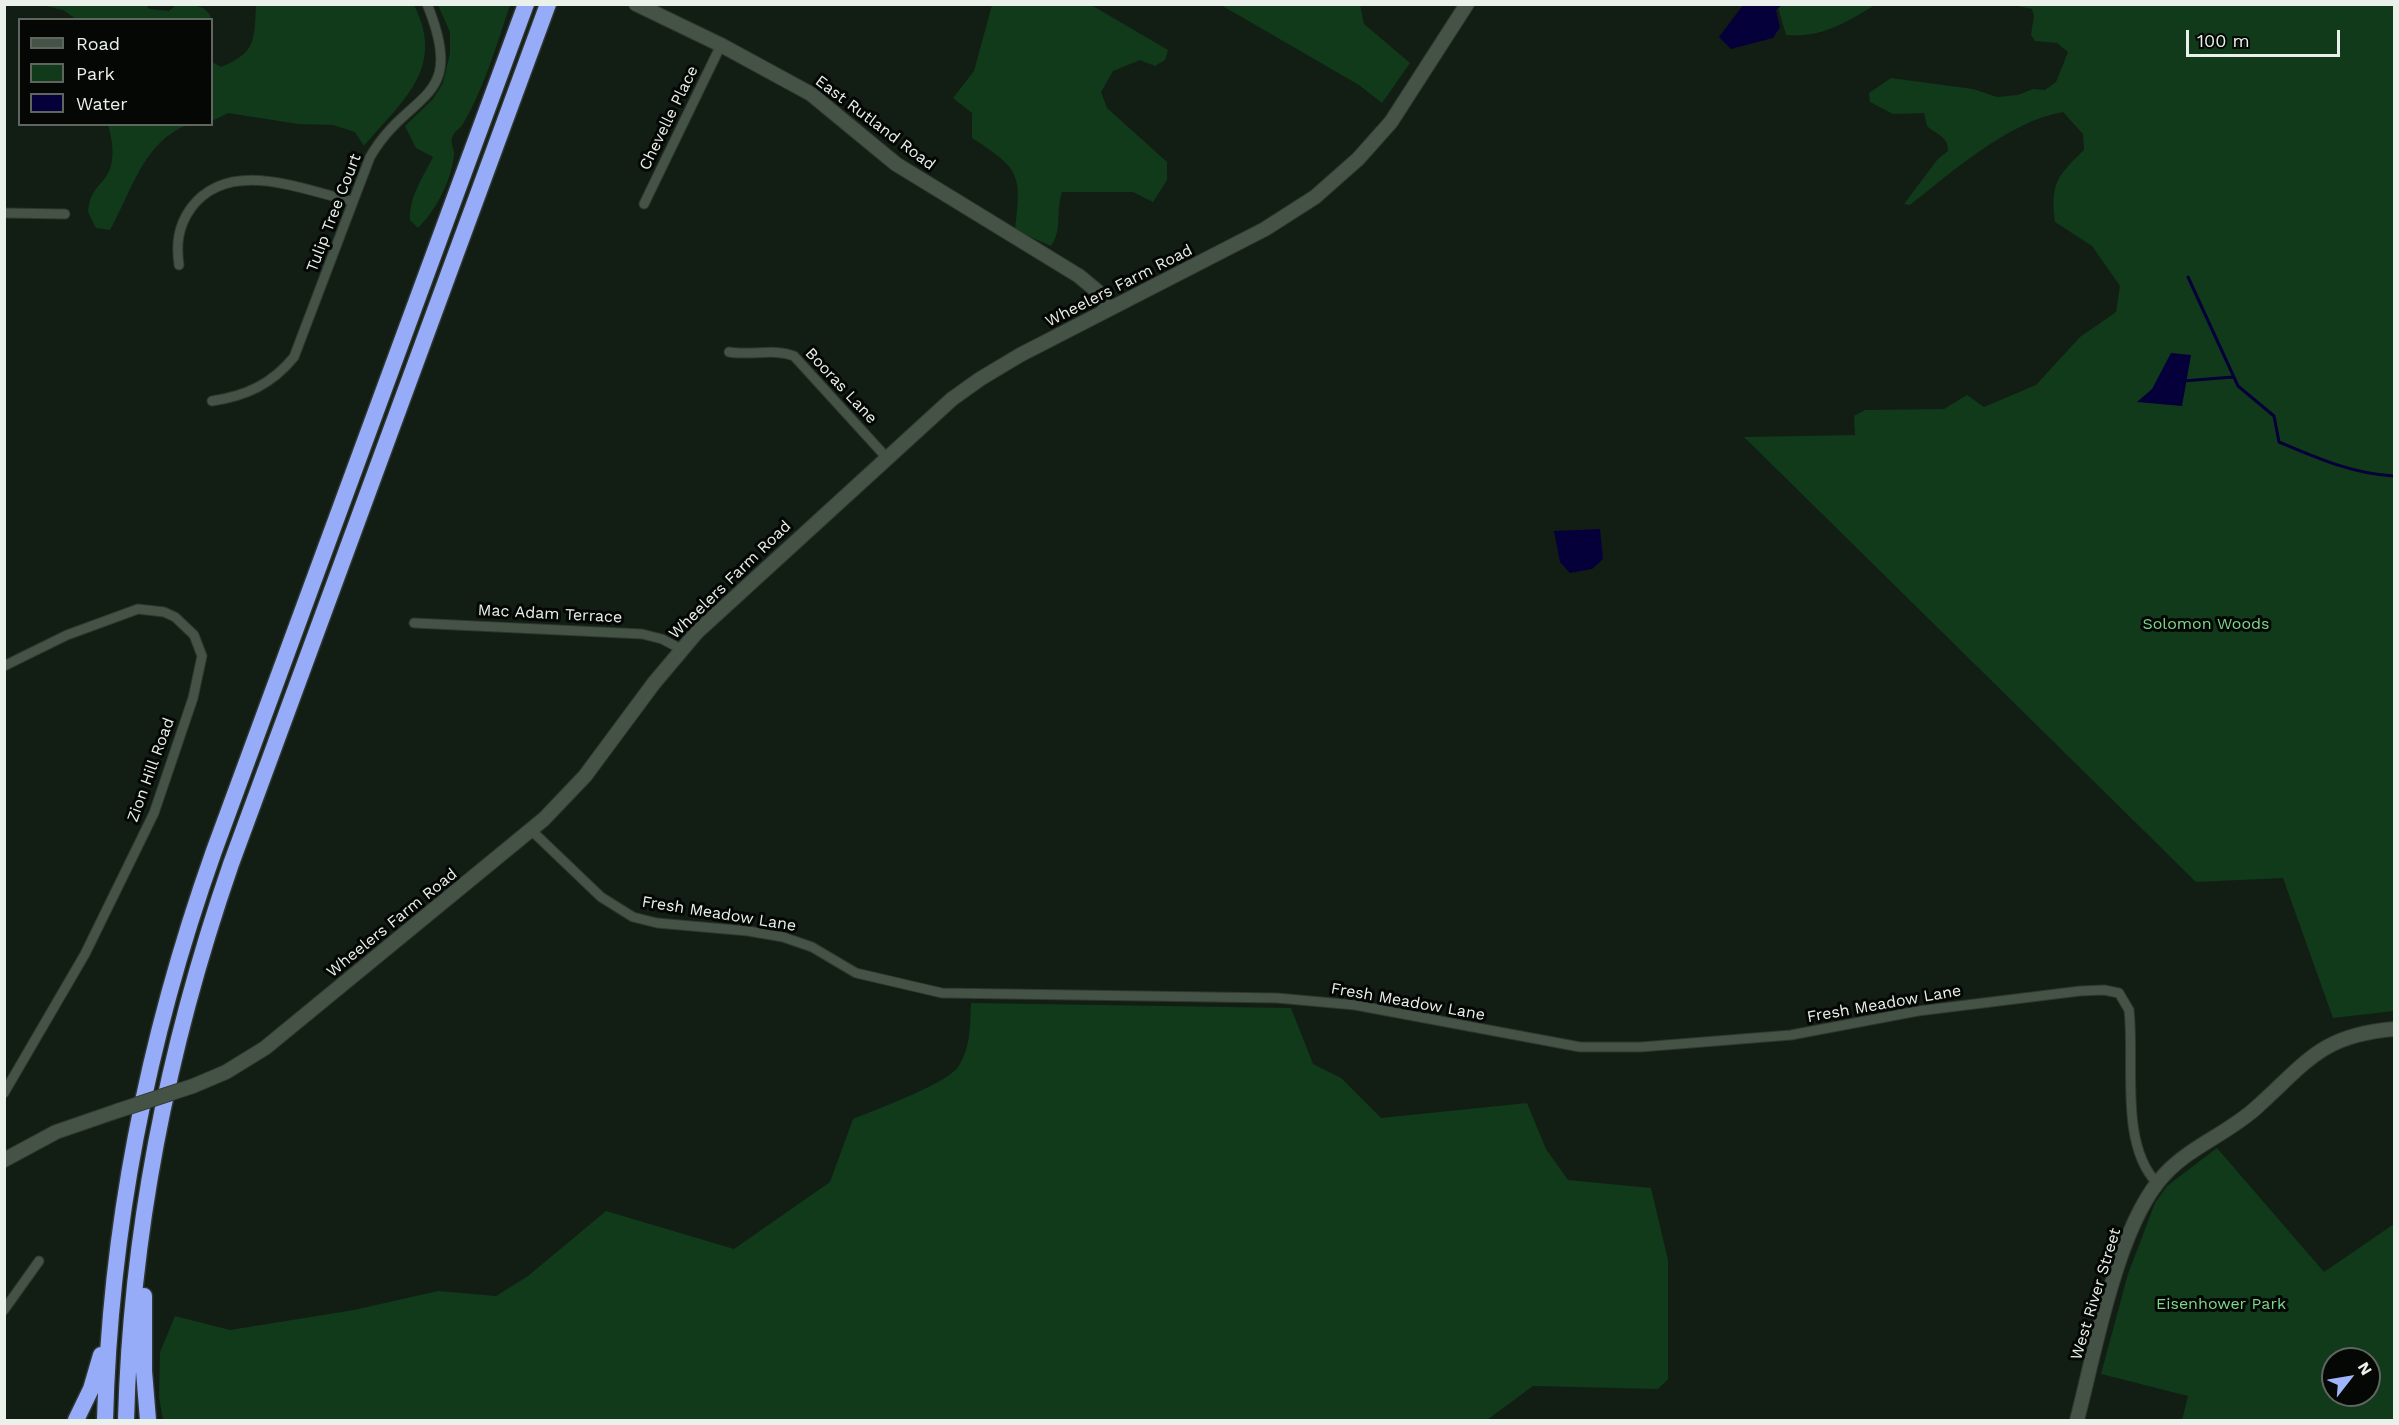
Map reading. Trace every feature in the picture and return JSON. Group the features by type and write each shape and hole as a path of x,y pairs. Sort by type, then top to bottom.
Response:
{"highway":[{"path":"76,1420 95,1375 114,1289 140,1115 159,1030 190,922 526,4"},
{"path":"126,1420 133,1299 148,1188 177,1042 216,908 548,4"},
{"path":"148,1188 143,1345 148,1420"},
{"path":"105,1420 114,1289"}],"main road":[{"name":"East Rutland Road","path":"636,4 721,45 811,94 896,164 1065,266 1097,291 1108,309"},
{"name":"Wheelers Farm Road","path":"4,1160 56,1132 193,1086 226,1072 265,1048 531,830 585,776 681,649 725,604 938,411 980,379 1108,309 1265,229 1329,186 1358,159 1391,122 1467,4"},
{"name":"West River Street","path":"2077,1420 2116,1272 2132,1228 2157,1183 2187,1154 2253,1110 2299,1065 2316,1052 2344,1038 2394,1029"}],"street":[{"name":"Tulip Tree Court","path":"212,401 239,396 265,385 277,376 294,357 352,201 378,144 419,104 436,81 442,54 436,26 427,4"},
{"name":"Chevelle Place","path":"644,204 721,45"},
{"path":"179,265 178,239 187,214 206,194 227,182 264,181 352,201"},
{"path":"4,213 65,214"},
{"name":"Booras Lane","path":"729,352 755,355 779,352 794,356 887,458"},
{"name":"Zion Hill Road","path":"4,666 67,635 138,609 164,612 175,617 194,635 202,656 194,698 154,813 86,954 4,1093"},
{"name":"Mac Adam Terrace","path":"414,623 642,634 662,639 681,649"},
{"name":"Fresh Meadow Lane","path":"531,830 601,897 633,917 657,923 735,929 783,937 812,947 856,973 942,993 1277,998 1354,1005 1561,1045 1621,1047 1791,1035 1918,1011 2080,991 2112,991 2124,997 2130,1011 2137,1150 2147,1172 2157,1183"},
{"path":"4,1310 39,1261"}],"green space":[{"path":"1782,4 1875,5 1854,18 1822,32 1786,35 1778,7"},
{"path":"42,5 146,5 149,9 169,11 176,5 190,5 203,8 210,18 75,18 63,10"},
{"path":"256,5 414,5 423,27 425,47 423,65 416,82 405,98 364,146 355,132 333,125 298,124 228,113 213,120 213,63 221,67 241,56 251,44 255,27"},
{"path":"438,5 510,5 490,66 477,96 463,124 452,137 454,155 446,185 437,204 418,228 410,220 410,211 417,187 433,157 416,148 405,126 433,99 443,83 450,53 450,32"},
{"path":"992,5 1091,5 1168,50 1165,60 1155,66 1140,60 1113,71 1101,92 1107,108 1167,162 1167,180 1153,202 1133,192 1062,192 1057,233 1051,246 1015,230 1018,196 1014,175 1009,166 1000,158 972,138 972,113 953,98 974,71"},
{"path":"1221,5 1360,5 1364,24 1410,63 1382,103 1359,85"},
{"name":"Solomon Woods","path":"2013,5 2394,5 2394,1011 2333,1018 2283,878 2196,882 1744,437 1855,435 1854,416 1865,410 1944,409 1967,395 1984,407 2036,385 2080,337 2116,312 2120,286 2092,246 2055,222 2055,189 2067,167 2084,150 2083,134 2063,112 2043,117 2002,137 1963,163 1910,205 1904,204 1937,160 1948,151 1946,142 1927,126 1924,113 1893,114 1870,102 1869,93 1891,78 1973,89 1997,97 2018,95 2033,89 2045,90 2056,82 2068,52 2057,43 2035,41 2031,35 2034,16 2032,9"},
{"path":"108,126 185,126 159,143 149,156 110,230 96,228 88,212 91,197 107,175 112,163"},
{"path":"971,1003 1291,1008 1313,1064 1341,1078 1381,1118 1527,1103 1546,1149 1568,1180 1651,1188 1668,1260 1668,1379 1658,1389 1533,1386 1487,1420 163,1420 159,1397 160,1352 175,1316 230,1330 354,1310 438,1291 496,1296 528,1276 606,1211 734,1249 830,1182 853,1119 925,1089 951,1074 958,1067 968,1044"},
{"name":"Eisenhower Park","path":"2217,1148 2324,1272 2394,1224 2394,1420 2182,1420 2188,1396 2101,1374 2128,1274 2155,1203 2167,1186"}],"water":[{"path":"1743,5 1782,5 1776,10 1780,27 1773,38 1731,49 1719,37"},
{"path":"2171,353 2191,355 2182,406 2137,402 2152,389"},
{"path":"1600,529 1603,559 1592,569 1570,573 1560,562 1554,531"}],"waterway":[{"path":"2188,277 2238,386 2274,416 2279,442 2350,469 2394,476"},
{"path":"2183,381 2233,377"}]}
